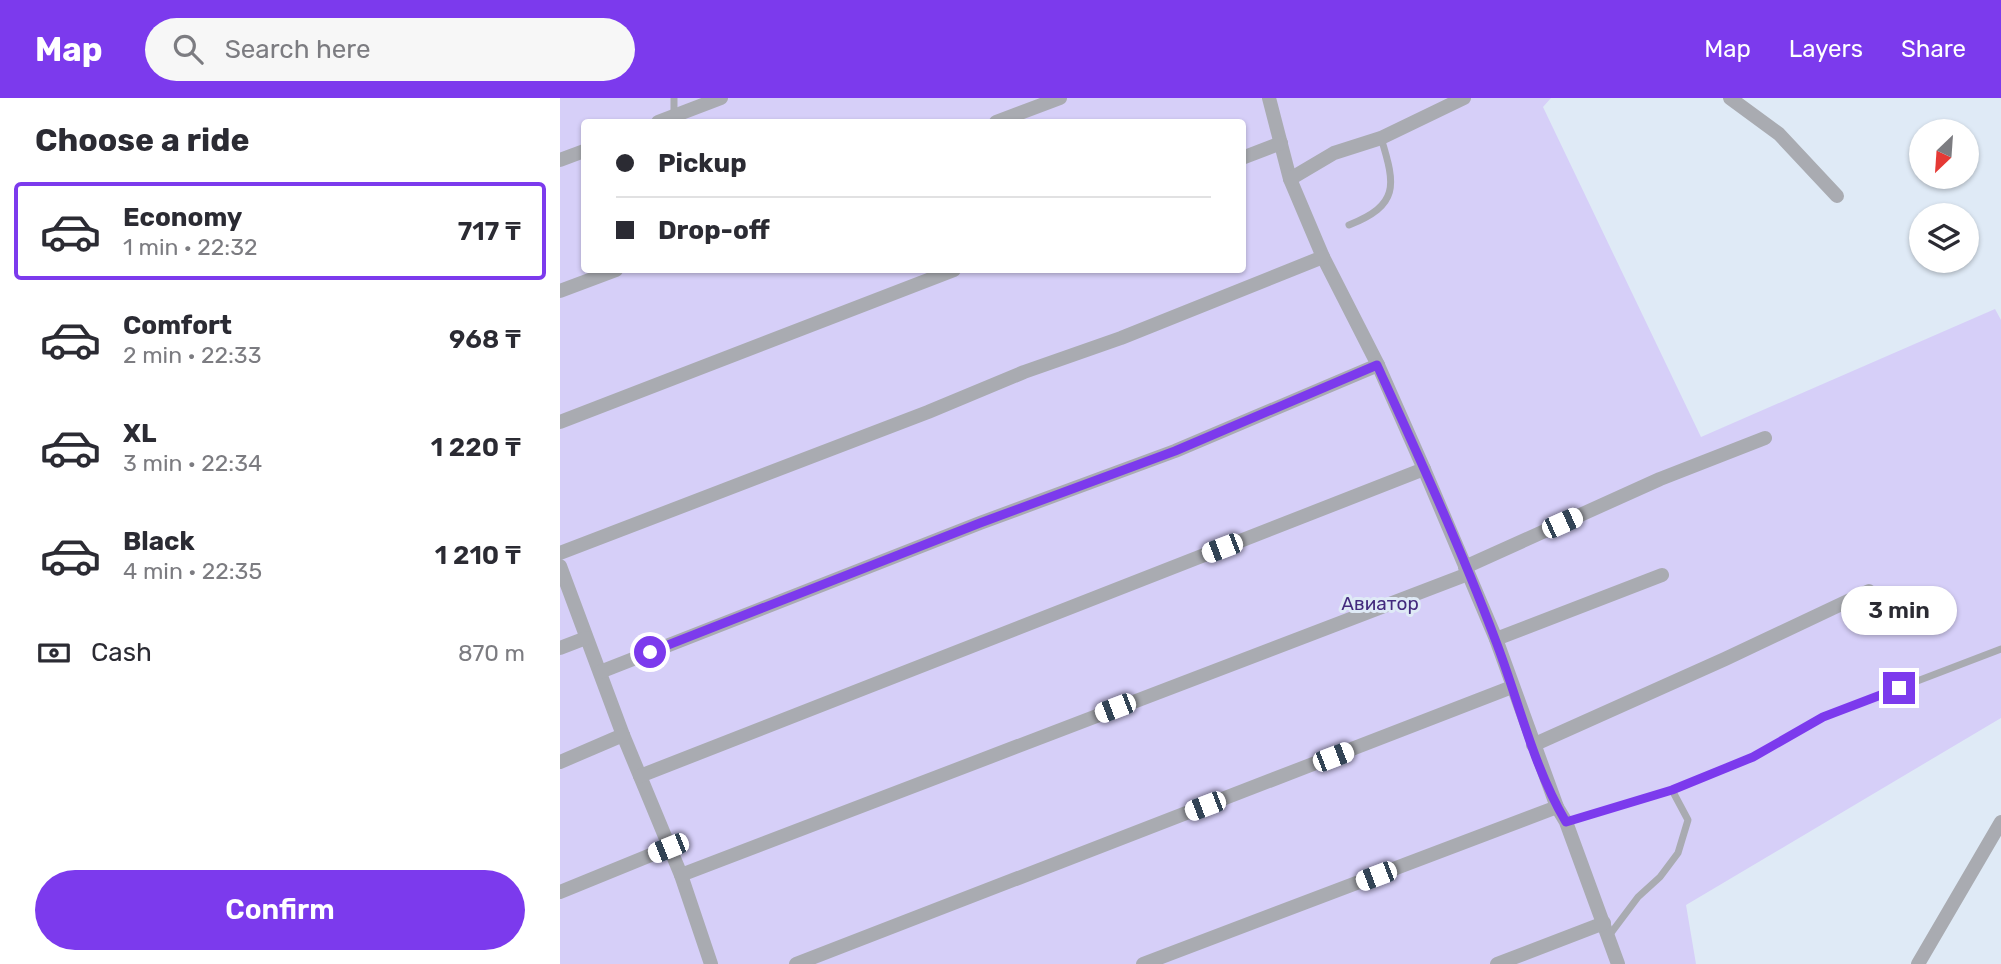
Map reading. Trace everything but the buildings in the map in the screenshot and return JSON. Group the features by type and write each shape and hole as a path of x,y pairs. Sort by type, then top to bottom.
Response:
{"street":[{"path":"666,119 720,98"},
{"path":"1004,119 1060,98"},
{"path":"1269,98 1290,179 1322,257 1377,365 1424,469 1496,639 1533,745 1557,807 1566,822 1618,964"},
{"path":"1290,179 1334,153 1381,138 1465,98"},
{"path":"1730,98 1779,134 1837,196"},
{"path":"1246,156 1281,143"},
{"path":"560,160 581,152"},
{"path":"560,553 928,412 1024,372 1146,328 1322,257"},
{"path":"560,291 608,273"},
{"path":"560,422 946,273"},
{"path":"600,672 980,523 1175,451 1377,365"},
{"path":"681,875 1466,570 1660,479 1765,438"},
{"path":"640,776 1424,469"},
{"path":"560,566 623,735 681,875 711,964"},
{"path":"1496,639 1662,575"},
{"path":"1533,745 1869,591"},
{"path":"560,648 586,638"},
{"path":"796,964 1512,687"},
{"path":"560,762 623,735"},
{"path":"1143,964 1557,807"},
{"path":"1918,964 2001,822"},
{"path":"560,892 668,848"},
{"path":"1497,964 1606,930"}],"lane":[{"path":"674,98 674,116"},
{"path":"1349,225 1371,217 1390,195 1386,156 1381,138"},
{"path":"1566,822 1672,790 1753,757 1823,717 2001,649"},
{"path":"1606,930 1660,877 1678,853 1688,820 1672,790"}],"green space":[{"name":"Авиатор","path":"560,98 1551,98 1543,107 1701,437 1995,309 2001,320 2001,718 1686,905 1696,964 560,964"}],"route":[{"path":"650,652 980,523 1175,451 1377,365 1496,639 1533,745 1557,807 1566,822 1672,790 1753,757 1823,717 1899,688"}]}
